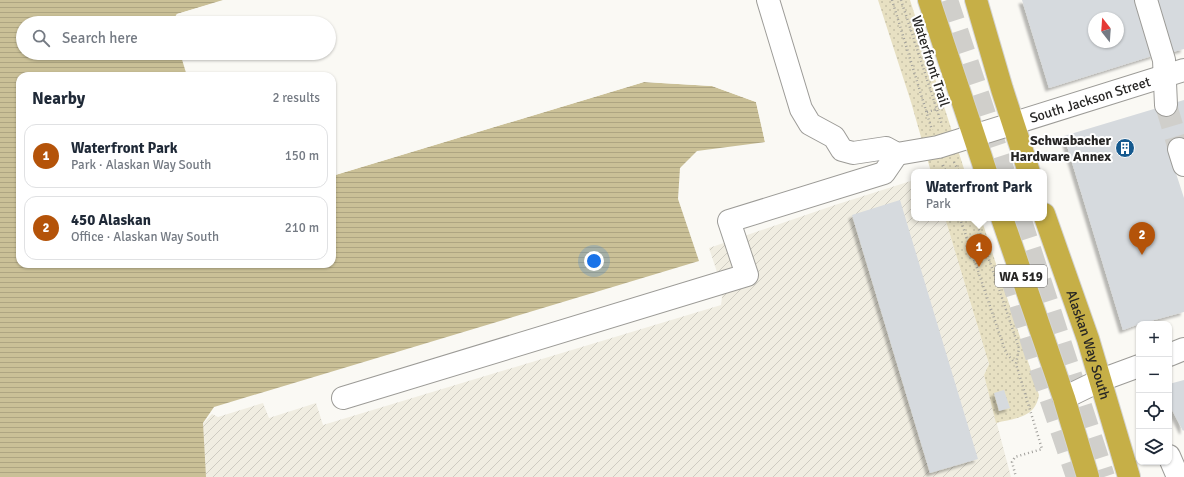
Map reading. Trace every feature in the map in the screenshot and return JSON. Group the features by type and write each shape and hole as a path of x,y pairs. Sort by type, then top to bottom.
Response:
{"highway":[{"path":"929,0 985,169"},
{"path":"976,0 1028,169"},
{"name":"WA 519","path":"1003,221 1064,398 1088,477"},
{"name":"Alaskan Way South","path":"1046,221 1101,380 1129,477"}],"street":[{"path":"343,398 747,276 729,221 884,173 897,154 886,148 853,153 842,150 834,137 810,124 801,110 768,0"},
{"path":"1146,0 1163,58 1174,73 1166,105"},
{"name":"South Jackson Street","path":"897,154 938,147 1174,73"},
{"path":"860,152 868,178"},
{"path":"1172,354 1184,349"},
{"path":"1064,398 1101,380 1136,367"},
{"path":"1172,463 1178,477"}],"path":[{"path":"892,0 932,132"},
{"name":"Waterfront Trail","path":"901,0 935,109 943,129"},
{"path":"926,112 944,107"},
{"path":"961,221 1006,353 1016,364 1042,449 1015,457 1012,462 1016,477"},
{"path":"976,221 1020,348 1016,364"}],"shaded area":[{"path":"0,0 223,0 177,14 176,16 16,16 16,60 182,60 186,72 16,72 16,268 336,268 336,175 644,82 712,86 756,102 765,142 697,151 680,168 678,199 699,261 214,407 203,423 206,477 0,477"},
{"path":"878,0 910,0 964,169 930,169 911,102"},
{"path":"911,181 911,221 946,221 989,364 984,375 1011,477 203,477 200,427 212,414 218,417 263,403 269,418 316,403 323,425 721,305 723,290 709,248"},
{"path":"946,221 982,221 1039,395 1037,403 1029,413 1024,416 996,423 984,375 989,364"}],"pier":[{"path":"225,0 176,16 177,14"},
{"path":"644,80 712,84 757,101 767,142 765,142 756,102 712,86 644,82 336,175 336,172"}],"building":[{"path":"1022,0 1138,0 1155,55 1049,88"},
{"path":"1153,0 1184,0 1184,49 1169,53"},
{"path":"1184,100 1184,148 1173,164 1184,198 1184,312 1150,321 1136,321 1136,325 1123,330 1064,136"},
{"path":"900,200 978,459 930,473 852,215"},
{"path":"1184,380 1183,431 1172,410 1172,383"},
{"path":"1004,390 1010,408 999,411 994,393"}],"tunnel":[{"path":"947,0 1003,169"},
{"path":"1166,105 1179,149"},
{"path":"1021,221 1104,477"},
{"path":"1010,273 1077,477"}],"place":[{"name":"Schwabacher Hardware Annex","path":"1125,148"},
{"name":"450 Alaskan","path":"1142,255"},
{"name":"Waterfront Park","path":"979,267"}]}
